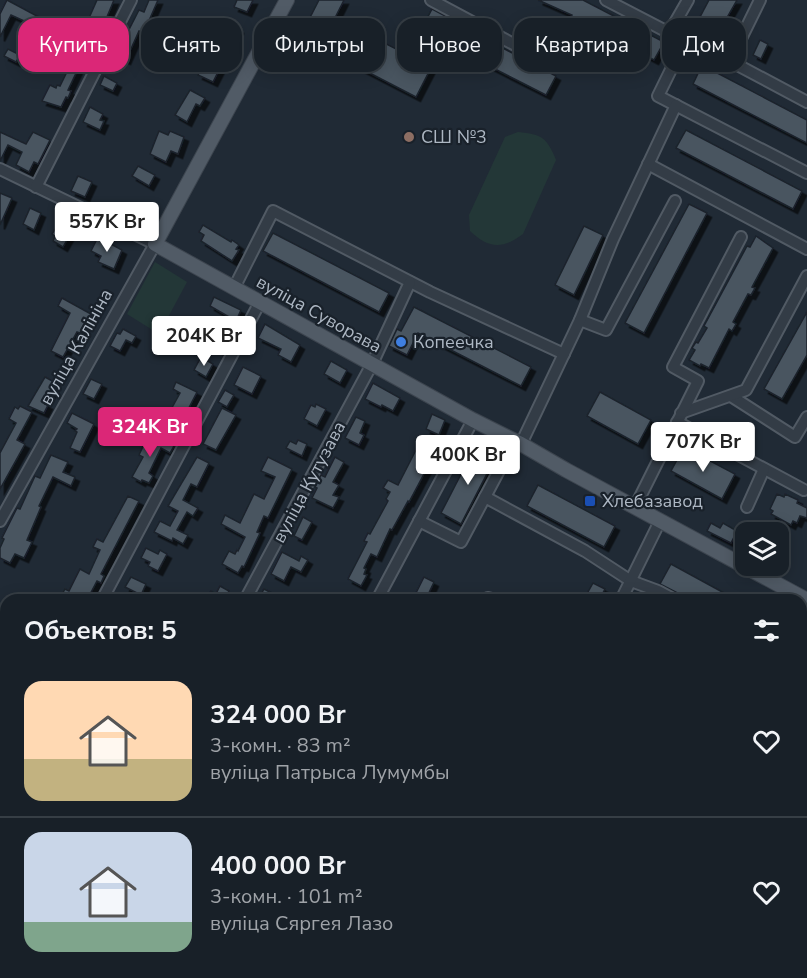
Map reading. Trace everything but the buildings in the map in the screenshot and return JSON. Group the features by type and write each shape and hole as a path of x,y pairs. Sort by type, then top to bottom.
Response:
{"main road":[{"name":"вуліца Калініна","path":"154,244 287,0"},
{"name":"вуліца Суворава","path":"154,244 796,594"}],"street":[{"path":"36,187 131,0"},
{"path":"431,0 514,44"},
{"path":"606,0 662,29"},
{"path":"678,18 688,0"},
{"path":"746,28 760,0"},
{"path":"746,70 807,102"},
{"path":"670,72 658,96 807,173"},
{"path":"521,444 580,320 613,239 676,105"},
{"path":"648,164 807,249"},
{"name":"вуліца Суворава","path":"0,169 154,244"},
{"path":"580,320 606,330 675,201"},
{"path":"234,288 273,211 410,282 564,354"},
{"path":"635,507 698,381 673,367 741,237"},
{"name":"вуліца Калініна","path":"0,521 154,244"},
{"path":"679,418 746,390 807,276"},
{"name":"вуліца Кутузава","path":"248,594 372,364 410,282"},
{"path":"105,594 260,302"},
{"path":"731,396 795,437 807,417"},
{"path":"679,418 804,490"},
{"path":"380,594 473,420"},
{"path":"419,521 460,542 502,465"},
{"path":"747,507 764,469"},
{"path":"485,497 585,551 655,594"},
{"path":"624,594 660,521"}],"green space":[{"path":"518,132 543,138 556,160 523,234 502,245 489,244 470,231 469,215 505,137"},
{"path":"155,262 187,282 159,334 127,314"}],"place":[{"name":"СШ №3","path":"409,137"},
{"name":"Копеечка","path":"401,342"},
{"name":"Хлебазавод","path":"590,501"}]}
